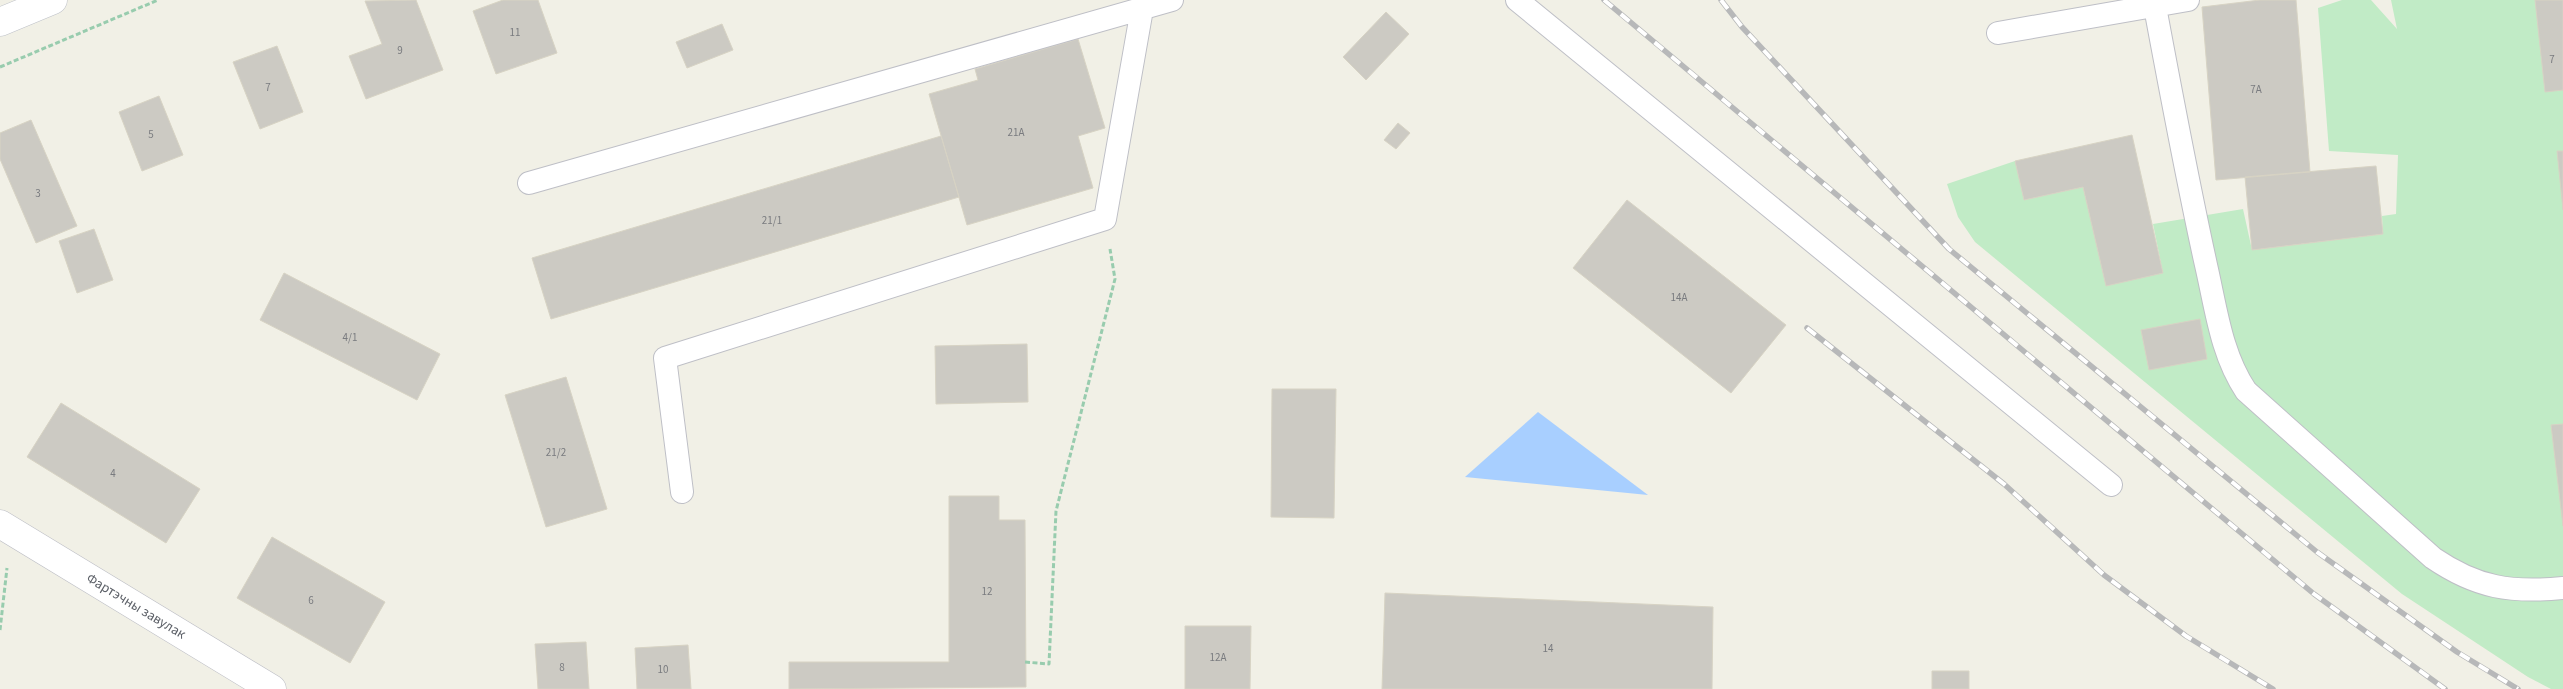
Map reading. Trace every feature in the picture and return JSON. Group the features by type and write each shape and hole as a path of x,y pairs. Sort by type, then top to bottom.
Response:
{"street":[{"path":"0,22 53,0"},
{"name":"Фартэчны завулак","path":"6,526 272,689"}],"lane":[{"path":"529,183 1172,0"},
{"path":"1517,0 2111,485"},
{"path":"1998,34 2188,0"},
{"path":"2155,6 2196,217 2226,350 2236,377 2246,391 2433,558 2449,569 2470,580 2496,588 2525,590 2563,588"},
{"path":"682,492 665,358 1105,219 1142,9"}],"path":[{"path":"0,67 158,0"},
{"path":"1025,662 1049,664 1056,511 1115,279 1105,219"},
{"path":"0,630 6,526"}],"green space":[{"path":"2342,0 2371,0 2397,29 2391,0 2563,0 2563,689 2551,689 2528,677 2402,594 1975,242 1958,217 1947,184 2015,161 2024,200 2083,187 2106,285 2163,273 2153,224 2243,209 2252,250 2383,234 2382,216 2396,214 2398,155 2329,151 2318,8"}],"water":[{"path":"1538,412 1648,495 1465,477"}],"building":[{"path":"416,0 443,70 366,99 349,56 382,44 365,1"},
{"path":"503,0 538,0 557,53 496,74 473,11"},
{"path":"2260,0 2296,0 2310,172 2216,180 2202,7"},
{"path":"2535,0 2563,0 2563,90 2545,92"},
{"path":"1386,12 1409,34 1366,80 1343,57"},
{"path":"722,24 733,50 687,68 676,42"},
{"path":"1078,39 1105,128 1078,136 1093,188 967,225 929,94 978,80 975,69"},
{"path":"277,46 303,112 260,129 233,62"},
{"path":"159,96 183,155 142,171 119,112"},
{"path":"31,120 77,226 36,243 0,159 0,133"},
{"path":"1398,123 1410,133 1396,149 1384,140"},
{"path":"2132,135 2163,273 2106,286 2083,187 2024,200 2015,161"},
{"path":"941,136 959,197 551,319 532,258"},
{"path":"2557,151 2563,151 2563,210"},
{"path":"2376,166 2383,234 2252,250 2245,177"},
{"path":"1627,200 1786,325 1731,393 1573,268"},
{"path":"94,229 113,280 77,293 59,241"},
{"path":"284,273 440,354 417,400 260,320"},
{"path":"2200,319 2207,359 2149,370 2141,330"},
{"path":"1027,344 1028,402 936,404 935,346"},
{"path":"566,377 607,509 546,527 505,395"},
{"path":"1272,389 1336,389 1334,518 1271,517"},
{"path":"61,403 200,489 166,543 27,457"},
{"path":"2563,424 2563,526 2551,425"},
{"path":"949,496 999,496 999,520 1025,520 1026,687 789,689 789,662 949,662"},
{"path":"272,537 385,602 350,663 237,598"},
{"path":"1385,593 1713,607 1712,689 1382,689"},
{"path":"1185,626 1251,626 1250,689 1185,689"},
{"path":"586,642 589,689 538,689 535,644"},
{"path":"688,645 691,689 637,689 635,648"},
{"path":"1932,671 1969,671 1969,689 1932,689"}],"railway":[{"path":"1604,0 2314,594 2445,689"},
{"path":"1721,0 1742,27 1949,249 2317,552 2457,652 2518,689"},
{"path":"1807,328 2004,484 2104,575 2186,636 2273,689"}]}
